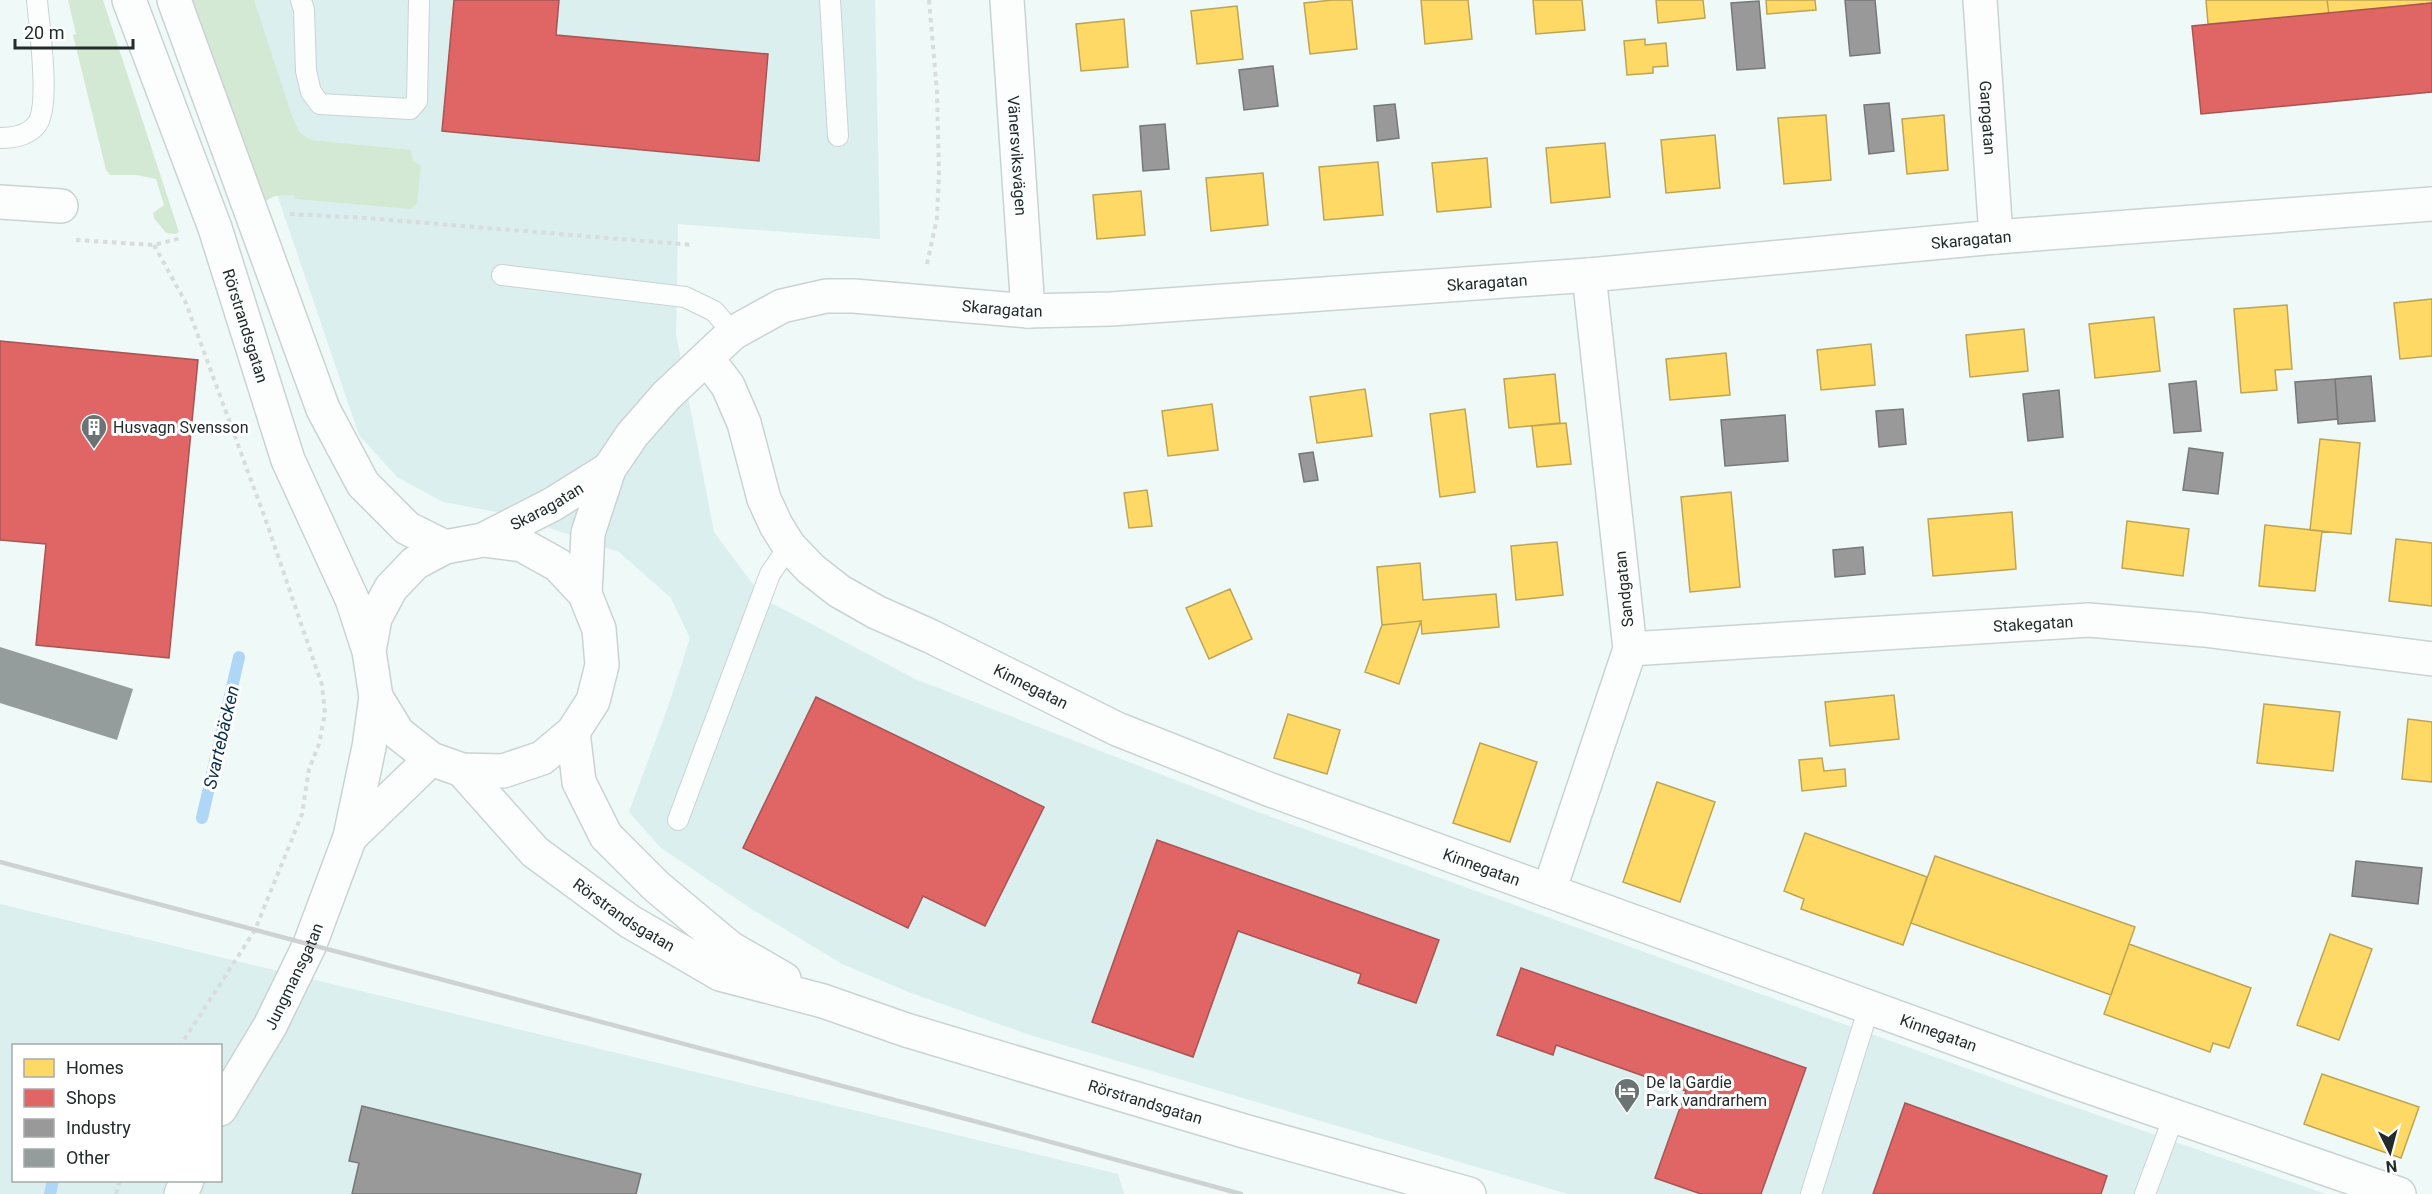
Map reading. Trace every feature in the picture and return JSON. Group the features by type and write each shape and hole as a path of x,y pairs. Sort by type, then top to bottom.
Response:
{"street":[{"name":"Rörstrandsgatan","path":"129,0 214,228 288,460 352,599 369,651 376,697 398,733 431,759 462,770 503,771 542,758 573,732 593,701 602,665 599,629 585,594 558,565 522,546 483,540 445,547 415,563 391,588 375,618 369,651"},
{"path":"174,0 323,409 363,484 407,528 445,547"},
{"name":"Vänersviksvägen","path":"1007,0 1028,311"},
{"name":"Garpgatan","path":"1980,0 1996,237"},
{"path":"0,202 61,206"},
{"name":"Skaragatan","path":"585,594 588,533 609,469 632,435 652,412 733,333 782,306 826,296 854,296 1028,311 1111,309 1589,275 1996,237 2432,204"},
{"name":"Sandgatan","path":"1549,891 1630,649 1589,275"},
{"name":"Kinnegatan","path":"707,358 728,386 744,423 764,499 789,546 811,569 839,591 876,612 930,636 1116,729 1268,789 1869,1007 2399,1194"},
{"name":"Skaragatan","path":"483,540 553,504 609,469"},
{"name":"Stakegatan","path":"1630,649 2089,620 2204,630 2432,659"},
{"name":"Jungmansgatan","path":"222,1106 270,1026 310,944 350,837 369,747 376,697"},
{"name":"Rörstrandsgatan","path":"573,732 579,782 606,836 656,886 730,948 823,1001"},
{"name":"Jungmansgatan","path":"350,837 431,759"},
{"name":"Rörstrandsgatan","path":"462,770 534,852 628,921 720,975 823,1001 906,1030 1244,1131 1469,1194"}],"lane":[{"path":"0,138 15,138 37,125 45,105 37,0"},
{"path":"301,0 304,10 306,71 310,92 320,104 410,109 417,101 419,0"},
{"path":"830,0 838,136"},
{"path":"502,275 685,297 714,311 733,333"},
{"path":"678,820 770,574 789,546"},
{"path":"1811,1194 1869,1007"},
{"path":"2145,1194 2174,1116"}],"path":[{"path":"927,264 937,218 939,174 937,92 929,0"},
{"path":"61,206 63,239 154,245 214,228"},
{"path":"254,218 278,213 366,218 693,245"},
{"path":"154,245 186,303 210,367 322,685 325,713 319,744 309,769 302,814 255,930 181,1044"}],"shaded area":[{"path":"211,0 875,0 880,239 678,224 676,334 714,532 764,599 915,679 1263,814 2051,1099 2326,1194 1568,1194 1033,1036 911,993 842,964 750,908 660,847 629,812 668,707 690,638 671,598 619,552 512,515 443,502 397,477 359,435"},
{"path":"0,904 1118,1174 1124,1194 0,1194"}],"green space":[{"path":"68,0 103,0 179,232 176,234 166,233 154,218 153,213 164,205 156,179 137,175 110,175 106,170 73,35 76,34"},
{"path":"189,0 254,0 299,132 311,140 411,150 413,161 421,166 417,203 410,209 296,199 293,195 275,196 256,206"}],"building: Homes":[{"path":"1352,0 1357,49 1310,54 1304,3"},
{"path":"1421,0 1468,0 1472,39 1425,44"},
{"path":"1533,0 1582,0 1585,30 1536,34"},
{"path":"1656,0 1703,0 1705,18 1658,23"},
{"path":"1766,0 1815,0 1816,10 1767,14"},
{"path":"2206,0 2327,0 2329,14 2208,24"},
{"path":"2327,0 2432,0 2432,3 2329,14"},
{"path":"1237,6 1243,59 1197,64 1191,11"},
{"path":"1124,19 1128,67 1081,71 1076,24"},
{"path":"1645,39 1645,45 1666,43 1668,66 1653,67 1653,73 1627,75 1624,41"},
{"path":"1826,115 1831,180 1784,184 1778,118"},
{"path":"1944,115 1948,170 1907,174 1902,119"},
{"path":"1715,135 1720,188 1666,193 1661,140"},
{"path":"1605,143 1610,197 1551,203 1546,148"},
{"path":"1487,158 1491,207 1437,212 1432,163"},
{"path":"1378,162 1383,215 1324,220 1319,167"},
{"path":"1263,173 1268,225 1211,231 1206,178"},
{"path":"1141,191 1145,235 1097,239 1093,195"},
{"path":"2432,299 2432,356 2400,359 2394,303"},
{"path":"2287,305 2292,369 2275,370 2277,390 2241,393 2234,309"},
{"path":"2154,317 2160,371 2095,378 2089,324"},
{"path":"2024,329 2028,371 1970,377 1966,335"},
{"path":"1871,344 1875,385 1821,390 1817,350"},
{"path":"1726,353 1730,395 1670,400 1666,359"},
{"path":"1555,374 1560,423 1509,428 1504,379"},
{"path":"1365,389 1372,436 1317,443 1310,397"},
{"path":"1212,404 1218,450 1168,456 1162,411"},
{"path":"1465,409 1475,492 1440,497 1430,414"},
{"path":"1566,423 1571,464 1537,467 1532,426"},
{"path":"2320,439 2360,443 2351,534 2310,530"},
{"path":"1147,490 1152,526 1129,528 1124,493"},
{"path":"1731,492 1740,587 1690,592 1681,497"},
{"path":"2012,512 2016,569 1933,576 1928,519"},
{"path":"2127,521 2189,529 2183,576 2122,568"},
{"path":"2265,525 2322,531 2315,591 2259,586"},
{"path":"2396,539 2432,543 2432,606 2389,601"},
{"path":"1557,542 1563,595 1516,600 1511,546"},
{"path":"1420,563 1423,600 1496,594 1499,627 1422,634 1421,621 1382,625 1377,567"},
{"path":"1230,589 1252,639 1209,659 1186,608"},
{"path":"1421,621 1399,684 1365,672 1382,625"},
{"path":"1894,695 1899,739 1830,746 1825,702"},
{"path":"2264,704 2340,712 2333,771 2257,763"},
{"path":"1288,714 1340,730 1327,774 1274,758"},
{"path":"2408,719 2432,722 2432,782 2402,779"},
{"path":"1480,743 1537,762 1510,842 1453,823"},
{"path":"1822,758 1824,771 1845,769 1846,786 1802,791 1799,760"},
{"path":"1657,782 1715,802 1680,902 1623,882"},
{"path":"1805,833 1927,877 1903,945 1801,909 1804,899 1784,891"},
{"path":"1935,856 2135,927 2111,995 1911,923"},
{"path":"2330,934 2372,949 2339,1040 2297,1025"},
{"path":"2129,944 2251,988 2229,1048 2213,1043 2210,1052 2104,1014"},
{"path":"2322,1074 2419,1107 2401,1158 2304,1124"}],"building: Shops":[{"path":"454,0 559,0 556,35 768,54 759,161 442,131"},
{"path":"2432,3 2432,92 2201,114 2192,26"},
{"name":"Husvagn Svensson","path":"0,341 198,360 169,658 36,645 46,544 0,540"},
{"path":"816,697 1044,807 985,926 923,896 908,928 743,848"},
{"path":"1157,840 1439,940 1416,1003 1358,983 1361,974 1238,931 1193,1057 1092,1022"},
{"path":"1521,968 1806,1068 1761,1194 1701,1194 1655,1178 1686,1091 1556,1045 1553,1055 1497,1035"},
{"path":"1905,1103 2107,1176 2101,1194 1873,1194"}],"building: Industry":[{"path":"1845,0 1875,0 1880,53 1850,56"},
{"path":"1759,1 1765,68 1737,70 1731,3"},
{"path":"1273,66 1278,106 1244,110 1239,70"},
{"path":"1889,103 1894,151 1869,154 1864,105"},
{"path":"1395,104 1399,138 1377,141 1374,106"},
{"path":"1165,124 1169,169 1143,171 1140,126"},
{"path":"2371,376 2375,421 2338,424 2335,379"},
{"path":"2335,379 2338,419 2298,423 2295,382"},
{"path":"2196,381 2201,431 2174,433 2169,384"},
{"path":"2059,390 2063,437 2028,441 2023,394"},
{"path":"1903,409 1906,444 1879,447 1876,411"},
{"path":"1785,415 1788,461 1725,466 1721,420"},
{"path":"2189,448 2223,453 2218,494 2183,490"},
{"path":"1313,452 1318,480 1304,482 1299,454"},
{"path":"1863,547 1865,574 1835,577 1833,550"},
{"path":"2356,861 2422,868 2418,904 2352,896"},
{"path":"362,1106 641,1174 636,1194 352,1194 359,1163 349,1161"}],"building: Other":[{"path":"0,647 133,689 117,740 0,703"}],"waterway":[{"name":"Svartebäcken","path":"202,818 239,657"},
{"name":"Svartebäcken","path":"50,1194 53,1182"}],"railway":[{"path":"0,862 1241,1194"}],"place":[{"name":"Husvagn Svensson","path":"94,450"},
{"name":"De la Gardie Park vandrarhem","path":"1627,1114"}]}
